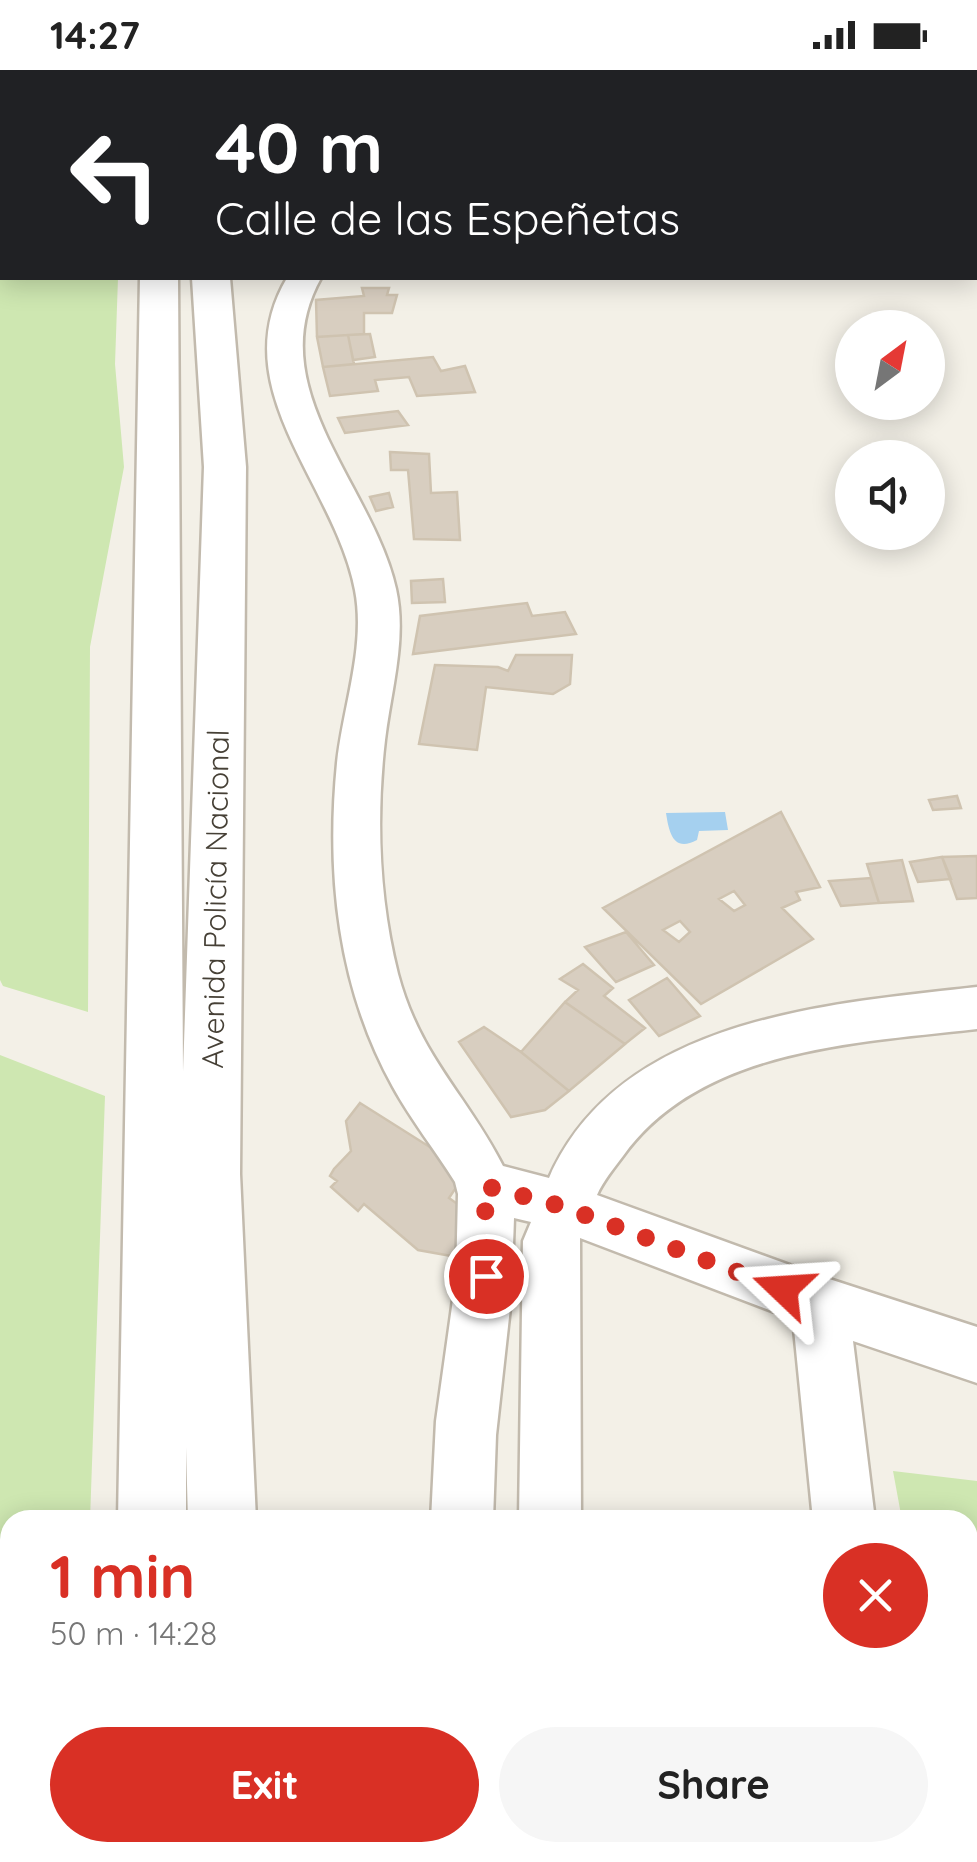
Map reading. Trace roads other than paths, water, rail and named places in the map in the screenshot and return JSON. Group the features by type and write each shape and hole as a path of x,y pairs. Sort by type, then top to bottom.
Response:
{"street":[{"name":"Avenida Policía Nacional","path":"152,1510 159,280"},
{"name":"Avenida Policía Nacional","path":"212,280 225,467 210,1174 222,1510"},
{"path":"303,280 290,302 283,330 282,353 288,384 360,542 375,584 380,615 379,644 362,737 358,800 358,878 366,948 380,1004 411,1071 485,1186 486,1276 468,1410 463,1510"},
{"path":"550,1510 551,1241 561,1206 591,1150 609,1128 660,1084 715,1056 766,1038 834,1025 977,1008"},
{"path":"485,1186 561,1206 820,1303 977,1355"},
{"path":"820,1303 843,1510"}],"water":[{"path":"725,812 728,830 699,831 697,840 682,844 671,833 666,813"}]}
